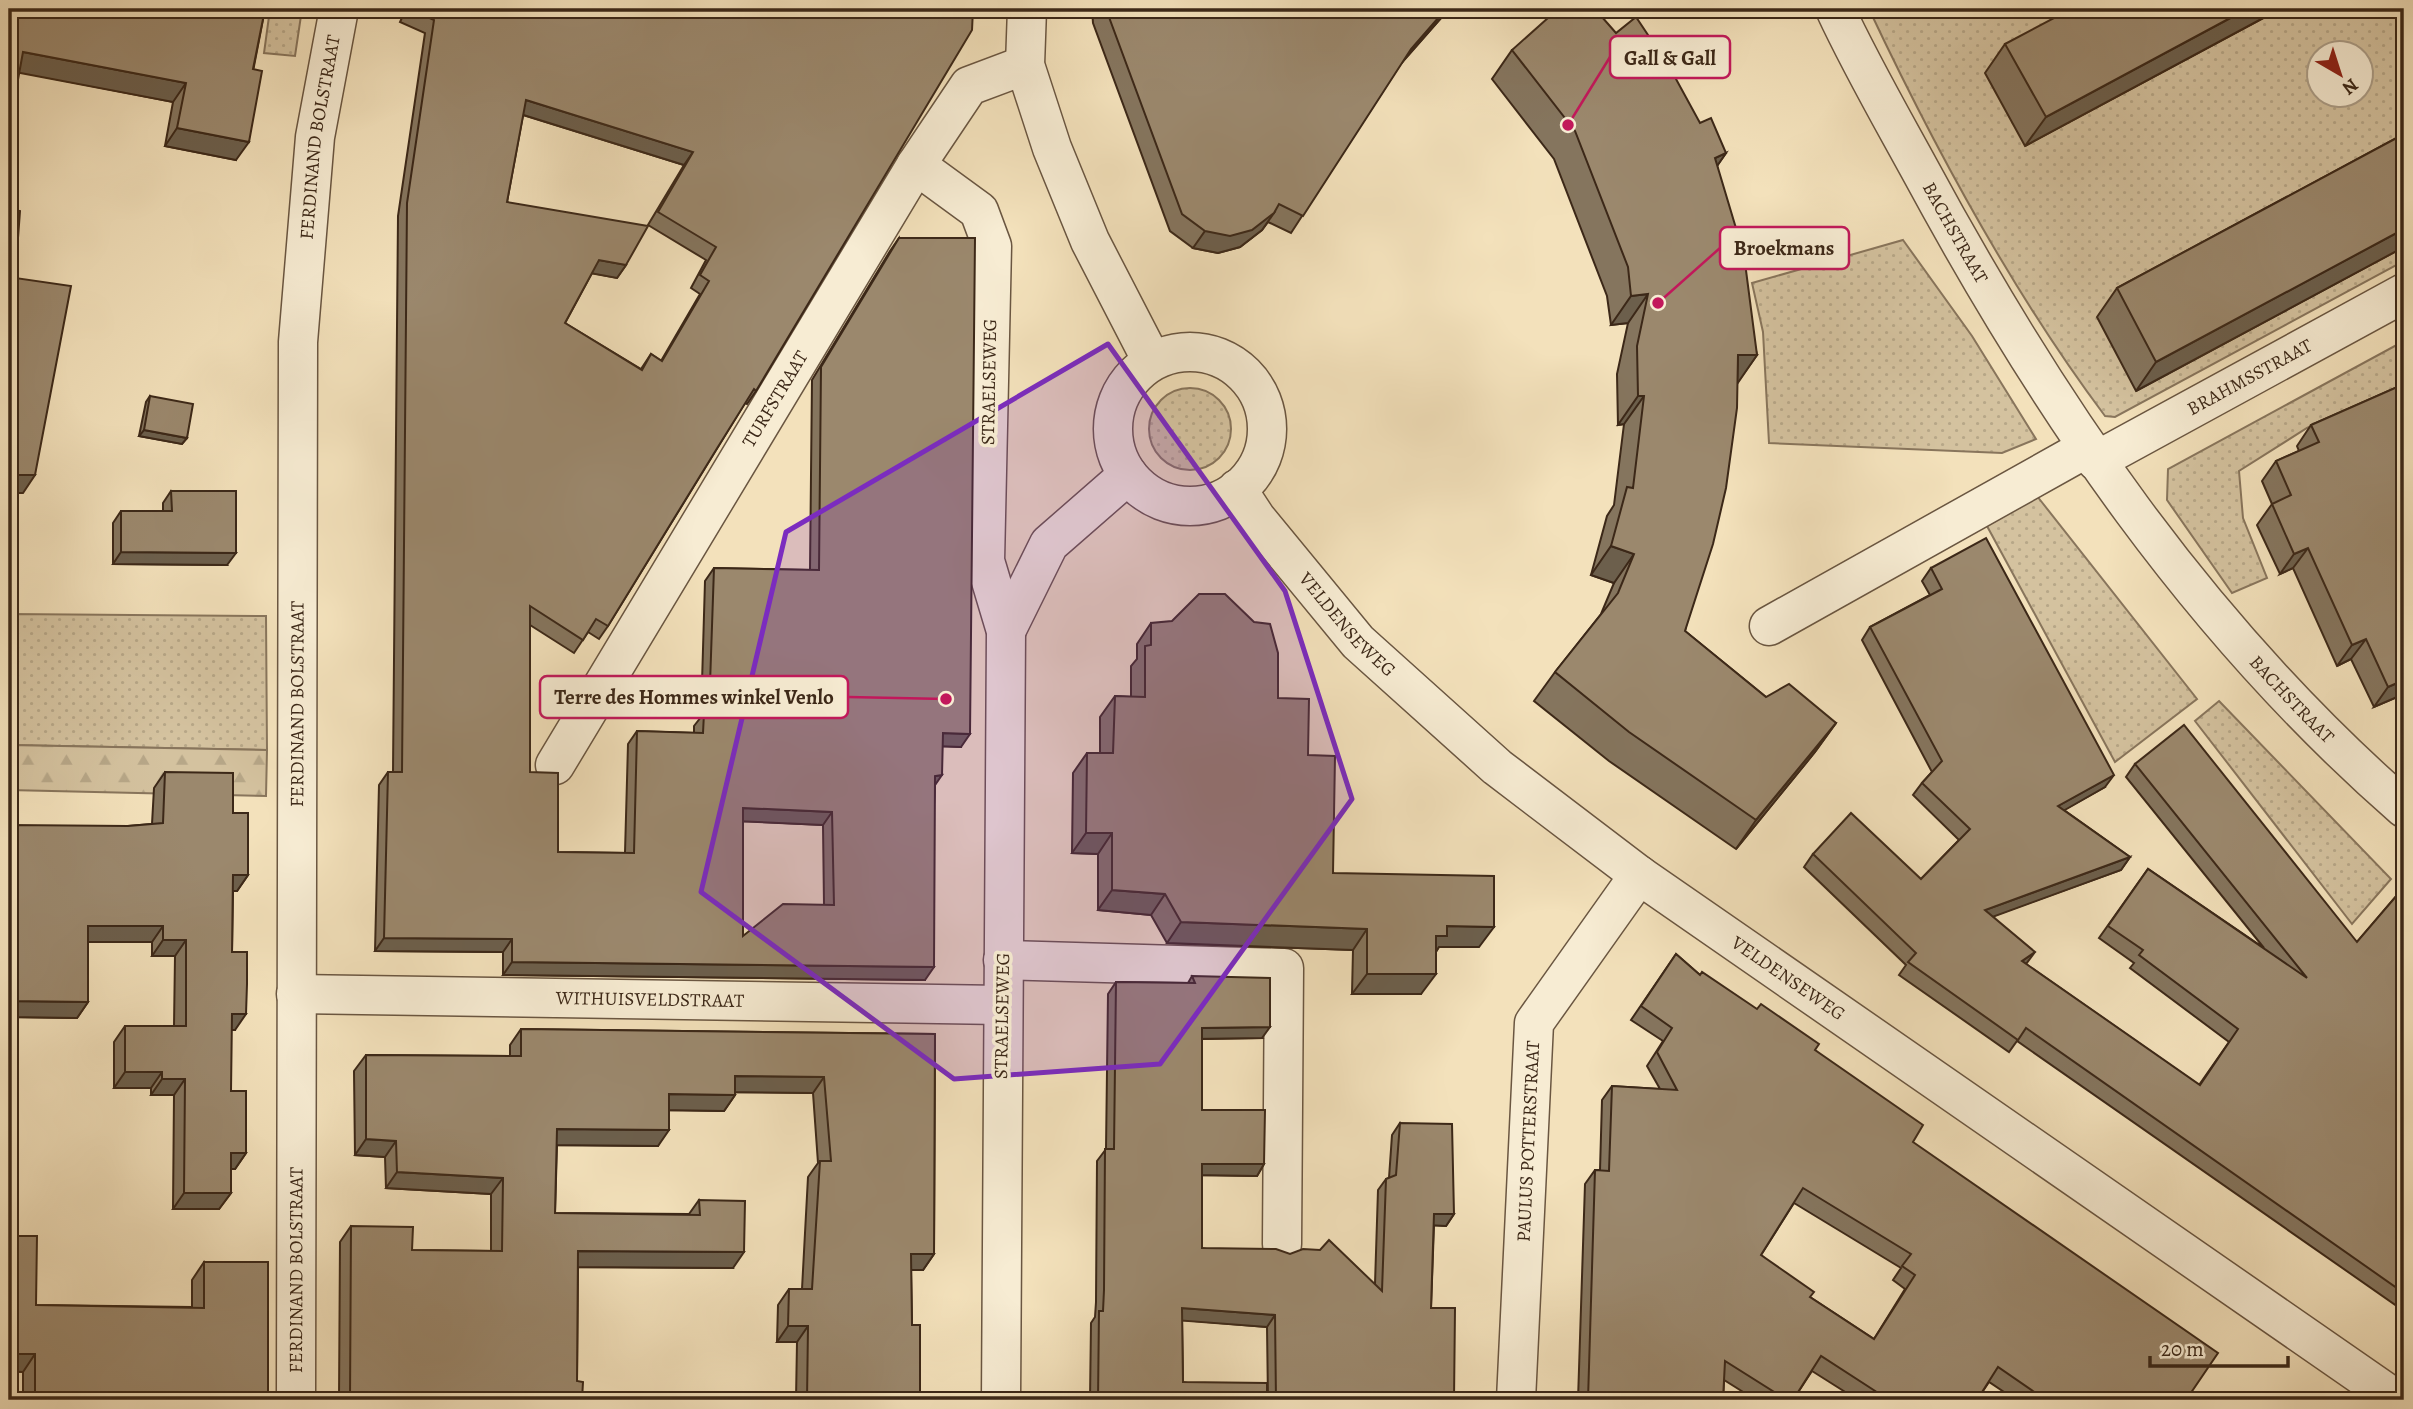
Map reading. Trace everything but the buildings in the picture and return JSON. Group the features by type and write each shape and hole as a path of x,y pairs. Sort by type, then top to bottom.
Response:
{"street":[{"name":"FERDINAND BOLSTRAAT","path":"296,1400 298,342 315,137 339,9"},
{"path":"1027,9 1025,65 1052,148 1090,241 1152,361"},
{"name":"BACHSTRAAT","path":"1835,9 1969,261 2092,455 2161,550 2261,669 2335,747 2404,808"},
{"name":"TURFSTRAAT","path":"555,765 916,165 969,86 1025,65"},
{"name":"STRAELSEWEG","path":"916,165 978,211 992,246 985,561 1006,631 1001,1400"},
{"name":"BRAHMSSTRAAT","path":"2092,455 2404,293"},
{"path":"1199,352 1225,360 1246,376 1261,397 1267,421 1265,447 1255,470 1237,489 1216,501 1192,506 1168,502 1146,492 1128,475 1116,453 1113,428 1117,403 1129,381 1152,361 1172,354 1199,352"},
{"path":"1769,626 2092,455"},
{"name":"STRAELSEWEG","path":"1006,631 1049,544 1128,475"},
{"name":"VELDENSEWEG","path":"1237,489 1256,518 1358,642 1497,767 1639,875 2396,1400"},
{"name":"PAULUS POTTERSTRAAT","path":"1516,1400 1534,1023 1639,875"},
{"path":"1003,960 1283,968 1282,1244"},
{"name":"WITHUISVELDSTRAAT","path":"296,994 1002,1005"}],"highlighted area":[{"path":"1108,344 1285,591 1352,799 1160,1064 954,1079 701,892 786,532"}],"green space":[{"path":"270,9 302,9 295,56 264,53"},
{"path":"1869,9 2404,9 2404,261 2115,417 2105,416 2038,320 2007,270 1921,114"},
{"path":"1903,240 1972,336 2036,439 2002,453 1769,443 1763,332 1752,283"},
{"path":"2404,341 2404,385 2307,428 2239,471 2243,518 2267,578 2232,593 2167,500 2168,469"},
{"path":"1190,388 1206,391 1219,400 1228,413 1231,429 1228,445 1219,458 1206,467 1190,470 1174,467 1161,458 1152,445 1149,429 1152,413 1161,400 1174,391"},
{"path":"2037,496 2197,699 2115,762 1987,526"},
{"path":"9,614 266,616 267,750 9,745"},
{"path":"2219,701 2391,879 2352,924 2195,721"},
{"path":"9,745 267,750 266,796 9,790"}],"place":[{"name":"Gall & Gall","path":"1568,125"},
{"name":"Broekmans","path":"1658,303"},
{"name":"Terre des Hommes winkel Venlo","path":"946,699"}]}
